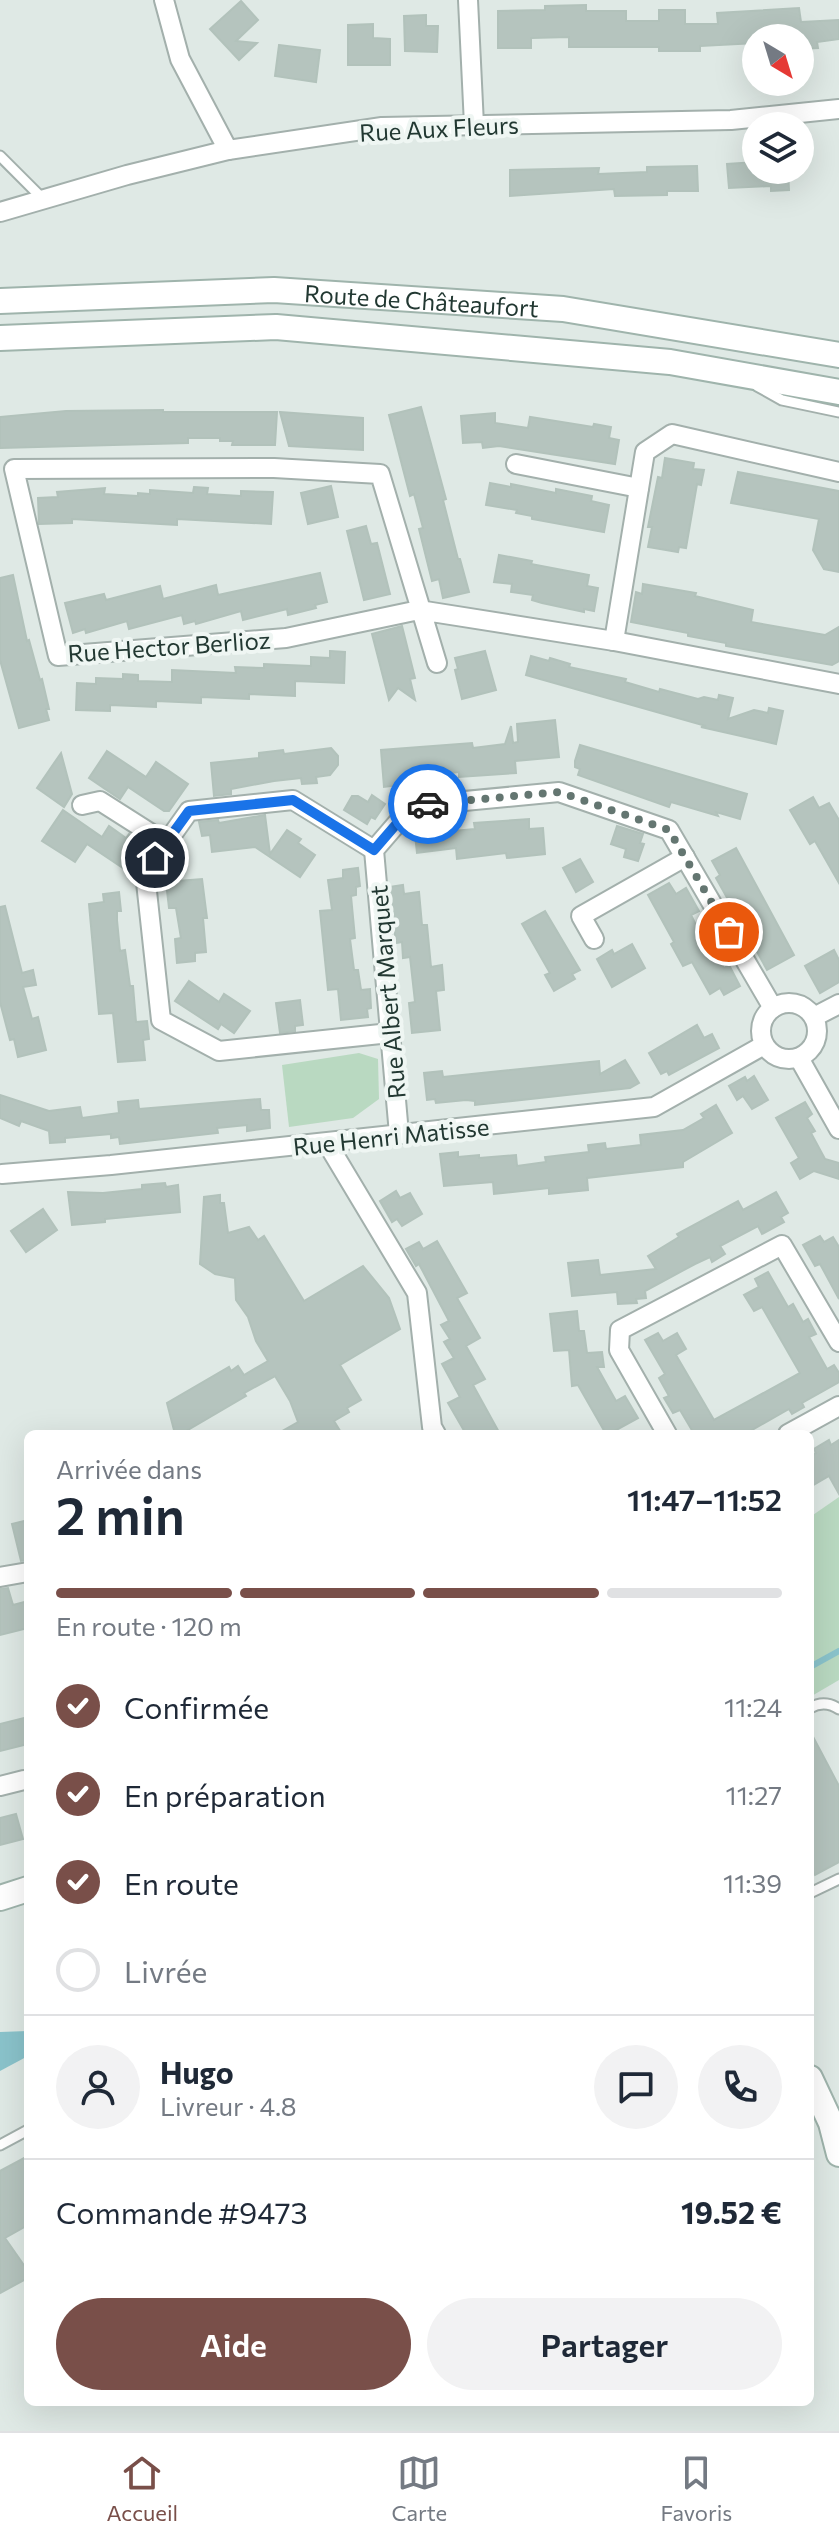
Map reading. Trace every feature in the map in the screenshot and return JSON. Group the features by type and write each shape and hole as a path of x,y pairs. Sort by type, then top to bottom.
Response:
{"main road":[{"name":"Route de Châteaufort","path":"0,301 274,290 563,309 839,355"},
{"name":"Route de Châteaufort","path":"0,338 276,327 670,362 839,392"},
{"path":"0,1898 24,1890"},
{"path":"814,2087 831,2123 839,2154"}],"street":[{"path":"164,0 180,59 228,150"},
{"path":"468,0 474,125"},
{"name":"Rue Aux Fleurs","path":"0,212 228,150 382,127 731,120 839,109"},
{"path":"614,641 645,452 672,434 839,472"},
{"path":"516,464 639,488"},
{"name":"Rue Hector Berlioz","path":"437,663 419,610 380,474 274,468 7,470 58,656 286,638 419,610 614,641 839,684"},
{"name":"Rue Albert Marquet","path":"399,1134 374,850 412,806 559,792 669,830 773,1008"},
{"path":"374,850 293,800 189,811 145,873 161,1020 219,1051 390,1033"},
{"path":"82,805 100,801 166,843"},
{"path":"594,939 581,916 685,857"},
{"path":"795,1004 806,1008 814,1017 818,1029 816,1041 810,1051 799,1058 779,1058 764,1045 762,1023 773,1008 795,1004"},
{"path":"814,1017 839,1004"},
{"name":"Rue Henri Matisse","path":"1,1177 654,1107 764,1045"},
{"path":"799,1058 839,1129"},
{"path":"327,1143 417,1293 434,1430"},
{"path":"665,1430 619,1350 620,1330 782,1245 839,1342"},
{"path":"795,1430 839,1406"},
{"path":"0,1577 24,1573"},
{"path":"0,1786 24,1780"}],"lane":[{"path":"0,156 43,199"},
{"path":"729,371 782,400 839,412"},
{"path":"814,1706 829,1704 839,1709"},
{"path":"814,1891 839,1879"},
{"path":"0,2145 24,2132"}],"green space":[{"path":"359,1053 378,1059 379,1099 353,1118 289,1127 282,1065"},
{"path":"839,1497 839,1680 814,1695 814,1514"}],"water":[{"path":"24,2031 24,2058 0,2071 0,2032"}],"building":[{"path":"241,1 258,20 236,41 257,43 239,60 210,29"},
{"path":"586,5 586,11 626,11 626,21 659,21 659,10 685,10 685,24 718,24 717,13 799,8 801,22 839,20 839,39 817,42 818,48 814,48 814,24 742,24 742,44 700,46 700,51 659,51 659,47 569,47 569,37 531,38 531,48 498,48 498,11 545,10 545,6"},
{"path":"426,15 426,26 438,26 437,52 405,51 404,16"},
{"path":"373,24 373,38 390,39 390,65 348,65 348,25"},
{"path":"279,45 320,50 316,82 275,76"},
{"path":"742,163 742,184 789,184 789,190 771,191 771,186 729,188 727,164"},
{"path":"697,166 698,191 615,196 614,189 510,196 510,170 599,168 598,174 647,172 647,167"},
{"path":"421,407 469,592 443,598 439,579 432,581 419,529 423,528 414,494 410,496 389,415"},
{"path":"66,411 277,412 275,445 232,445 233,441 220,441 220,438 188,438 188,443 0,448 0,417"},
{"path":"280,412 363,418 363,450 289,446"},
{"path":"495,413 495,423 528,428 530,417 611,427 609,438 619,440 615,464 499,446 483,448 482,442 463,443 461,416"},
{"path":"665,458 694,463 693,469 704,470 701,485 697,484 686,548 679,547 678,552 648,547 652,527 648,527"},
{"path":"738,472 839,491 839,572 824,569 813,550 819,519 731,503"},
{"path":"490,483 592,496 591,501 609,505 604,532 532,519 532,516 516,513 517,510 486,505"},
{"path":"331,486 338,517 308,524 301,493"},
{"path":"194,487 208,488 207,494 241,496 241,491 273,492 271,524 177,519 177,525 72,519 72,523 39,524 38,498 58,497 57,492 105,488 104,494 138,496 138,493 150,494 150,490 193,493"},
{"path":"366,526 371,544 377,543 390,594 364,600 347,531"},
{"path":"499,555 589,575 587,586 598,588 594,611 584,609 584,612 542,603 532,600 533,595 511,592 512,584 494,582"},
{"path":"320,573 327,602 288,615 287,609 243,620 241,611 196,624 195,621 184,624 182,615 129,629 127,621 86,633 85,629 73,633 65,603 104,594 106,600 160,586 163,599 216,585 218,595"},
{"path":"13,575 27,641 42,679 49,709 46,709 49,720 19,728 0,660 0,578"},
{"path":"643,584 696,593 695,596 753,610 751,622 825,635 839,627 839,661 832,665 726,646 726,643 688,636 688,633 631,622 636,592 642,594"},
{"path":"402,626 415,678 410,679 415,700 398,688 389,700 372,634"},
{"path":"330,651 345,652 344,683 295,681 295,696 249,694 249,699 201,697 201,703 156,701 156,707 110,705 110,711 76,710 77,683 96,684 96,678 123,679 123,674 138,675 138,681 172,682 172,670 236,673 235,667 264,668 264,664 311,666 311,657 330,658"},
{"path":"485,651 496,690 462,699 455,658"},
{"path":"531,656 549,661 550,658 570,664 569,667 626,679 625,682 659,692 660,689 698,699 718,700 719,695 733,698 728,719 754,710 768,713 769,708 783,711 776,744 701,727 706,726 526,675"},
{"path":"555,720 559,757 515,761 516,773 459,777 459,772 423,776 424,782 384,787 381,750 472,743 473,748 505,744 511,726 513,743 518,742 517,724"},
{"path":"580,745 747,794 740,819 671,802 669,807 578,775 580,769 575,767 575,761"},
{"path":"331,748 338,756 338,765 330,775 316,777 317,783 302,784 301,778 274,781 231,789 231,794 214,796 211,763 259,758 259,753 283,750 284,754"},
{"path":"107,751 146,777 156,762 188,784 169,811 164,811 128,787 120,799 89,778"},
{"path":"61,753 72,794 64,807 37,788"},
{"path":"372,795 385,804 375,819 371,817 367,824 344,810 352,796 368,802"},
{"path":"813,797 819,808 829,803 839,820 839,883 815,841 810,844 790,810"},
{"path":"63,810 102,837 109,826 126,838 129,834 143,843 126,870 87,844 75,862 42,841"},
{"path":"265,815 270,854 287,830 301,839 298,843 315,855 300,877 255,847 212,852 210,835 202,836 199,822 218,820 219,823"},
{"path":"440,819 442,832 475,829 474,823 529,819 529,829 543,828 545,854 507,858 506,853 457,859 456,848 417,853 414,826 423,825 422,821"},
{"path":"617,826 643,834 640,843 644,844 638,861 624,857 626,849 611,844"},
{"path":"736,848 794,955 767,970 755,948 759,945 739,909 735,912 716,878 720,875 712,861"},
{"path":"580,859 593,882 576,892 563,868"},
{"path":"358,868 360,886 356,887 356,895 351,896 355,938 350,939 354,970 358,970 361,990 370,989 371,1008 367,1009 368,1017 341,1020 338,989 328,990 320,911 332,910 328,880 343,878 343,870"},
{"path":"202,879 207,918 203,918 206,952 195,953 195,961 177,963 175,939 181,938 176,908 169,908 166,882"},
{"path":"669,883 676,894 686,888 699,911 691,915 704,941 717,962 719,960 724,968 729,965 740,986 724,995 720,988 710,994 692,962 683,966 671,944 674,942 648,895"},
{"path":"403,885 404,894 419,892 422,925 427,925 431,967 442,965 444,990 436,991 440,1030 412,1033 409,1003 415,1002 410,957 403,958 402,942 396,943 389,887"},
{"path":"119,892 121,911 117,911 117,920 120,951 125,950 130,986 133,986 136,1022 147,1021 149,1039 143,1040 145,1060 118,1062 113,1013 99,1014 89,904 104,902 103,894"},
{"path":"5,906 22,973 33,970 36,985 23,987 32,1019 38,1017 46,1050 18,1057 0,1002 0,907"},
{"path":"545,911 580,970 572,974 575,979 554,991 545,975 550,973 522,924"},
{"path":"632,944 645,968 612,987 597,959"},
{"path":"834,950 839,960 839,982 820,993 805,966"},
{"path":"189,981 219,1002 224,994 250,1011 234,1033 221,1024 218,1029 175,1001"},
{"path":"300,1000 303,1025 295,1026 295,1031 280,1033 276,1003"},
{"path":"697,1025 704,1038 712,1034 719,1048 669,1075 667,1071 661,1074 649,1053"},
{"path":"625,1060 639,1083 630,1088 475,1105 475,1101 466,1100 436,1103 435,1099 427,1100 424,1073 442,1071 443,1077 599,1061 600,1074"},
{"path":"754,1076 768,1100 752,1109 743,1096 737,1100 729,1086 745,1077 747,1081"},
{"path":"0,1095 49,1111 80,1107 82,1118 119,1113 118,1102 138,1100 139,1109 260,1099 261,1110 269,1110 270,1128 247,1131 247,1125 217,1128 218,1133 120,1144 119,1137 111,1138 111,1134 65,1138 65,1142 50,1143 49,1131 21,1121 19,1126 0,1118"},
{"path":"805,1102 812,1114 807,1118 815,1131 811,1133 825,1159 839,1163 839,1179 814,1171 800,1179 791,1163 799,1158 776,1118"},
{"path":"716,1105 732,1133 683,1162 683,1167 587,1178 588,1190 549,1194 549,1188 494,1194 493,1182 444,1186 440,1154 458,1152 458,1157 479,1155 479,1158 516,1155 517,1166 546,1162 545,1157 589,1152 588,1145 605,1143 606,1149 641,1145 640,1135 683,1130 704,1118 701,1114"},
{"path":"165,1183 166,1187 178,1185 180,1212 72,1225 68,1192 103,1193"},
{"path":"396,1191 400,1198 410,1193 422,1214 402,1226 397,1219 392,1222 380,1201"},
{"path":"776,1192 788,1213 781,1217 784,1222 762,1234 758,1226 720,1246 725,1254 712,1262 710,1257 645,1291 646,1298 636,1299 637,1303 618,1304 617,1292 572,1296 568,1263 598,1260 600,1275 656,1269 648,1256 679,1237 677,1234 738,1201 743,1210"},
{"path":"220,1195 228,1233 249,1227 258,1240 264,1236 304,1301 363,1266 389,1298 400,1329 340,1365 361,1400 334,1421 340,1430 284,1430 298,1422 275,1376 188,1430 174,1430 167,1403 229,1367 231,1371 238,1366 244,1375 268,1361 256,1341 248,1317 236,1300 235,1278 215,1274 200,1264 204,1197"},
{"path":"43,1209 57,1230 26,1252 11,1231"},
{"path":"820,1236 824,1242 833,1237 839,1247 839,1299 820,1264 815,1266 803,1245"},
{"path":"437,1241 467,1293 457,1298 480,1338 466,1346 485,1379 473,1385 498,1430 464,1430 448,1403 460,1397 442,1364 454,1358 444,1342 450,1339 441,1325 449,1321 419,1264 416,1266 406,1249 419,1242 423,1249"},
{"path":"768,1272 788,1307 793,1304 803,1322 808,1319 816,1334 809,1337 827,1369 834,1365 839,1373 839,1382 802,1403 804,1407 792,1414 789,1409 752,1430 692,1430 680,1410 673,1413 664,1398 669,1396 659,1378 665,1374 645,1340 658,1333 663,1341 677,1333 686,1349 676,1355 714,1420 800,1373 762,1307 754,1311 744,1295 759,1287 755,1279"},
{"path":"577,1311 579,1331 584,1331 587,1353 602,1352 604,1367 597,1367 616,1401 625,1396 638,1418 616,1430 604,1430 578,1385 572,1386 569,1350 554,1351 550,1314"},
{"path":"829,1440 831,1445 839,1440 839,1494 829,1476 814,1485 814,1449"},
{"path":"24,1521 24,1561 21,1561 12,1524"},
{"path":"8,1588 13,1605 24,1602 24,1629 0,1635 0,1589"},
{"path":"24,1718 24,1745 0,1751 0,1724"},
{"path":"814,1739 839,1786 839,1862 815,1875"},
{"path":"16,1814 23,1839 0,1845 0,1818"},
{"path":"24,2158 24,2227 5,2238 24,2265 24,2280 0,2293 0,2171"}],"waterway":[{"path":"814,1665 839,1651"}],"way so far":[{"path":"428,804 559,792 669,830 729,932"}],"route":[{"path":"155,858 189,811 293,800 374,850 412,806 428,804"}]}
